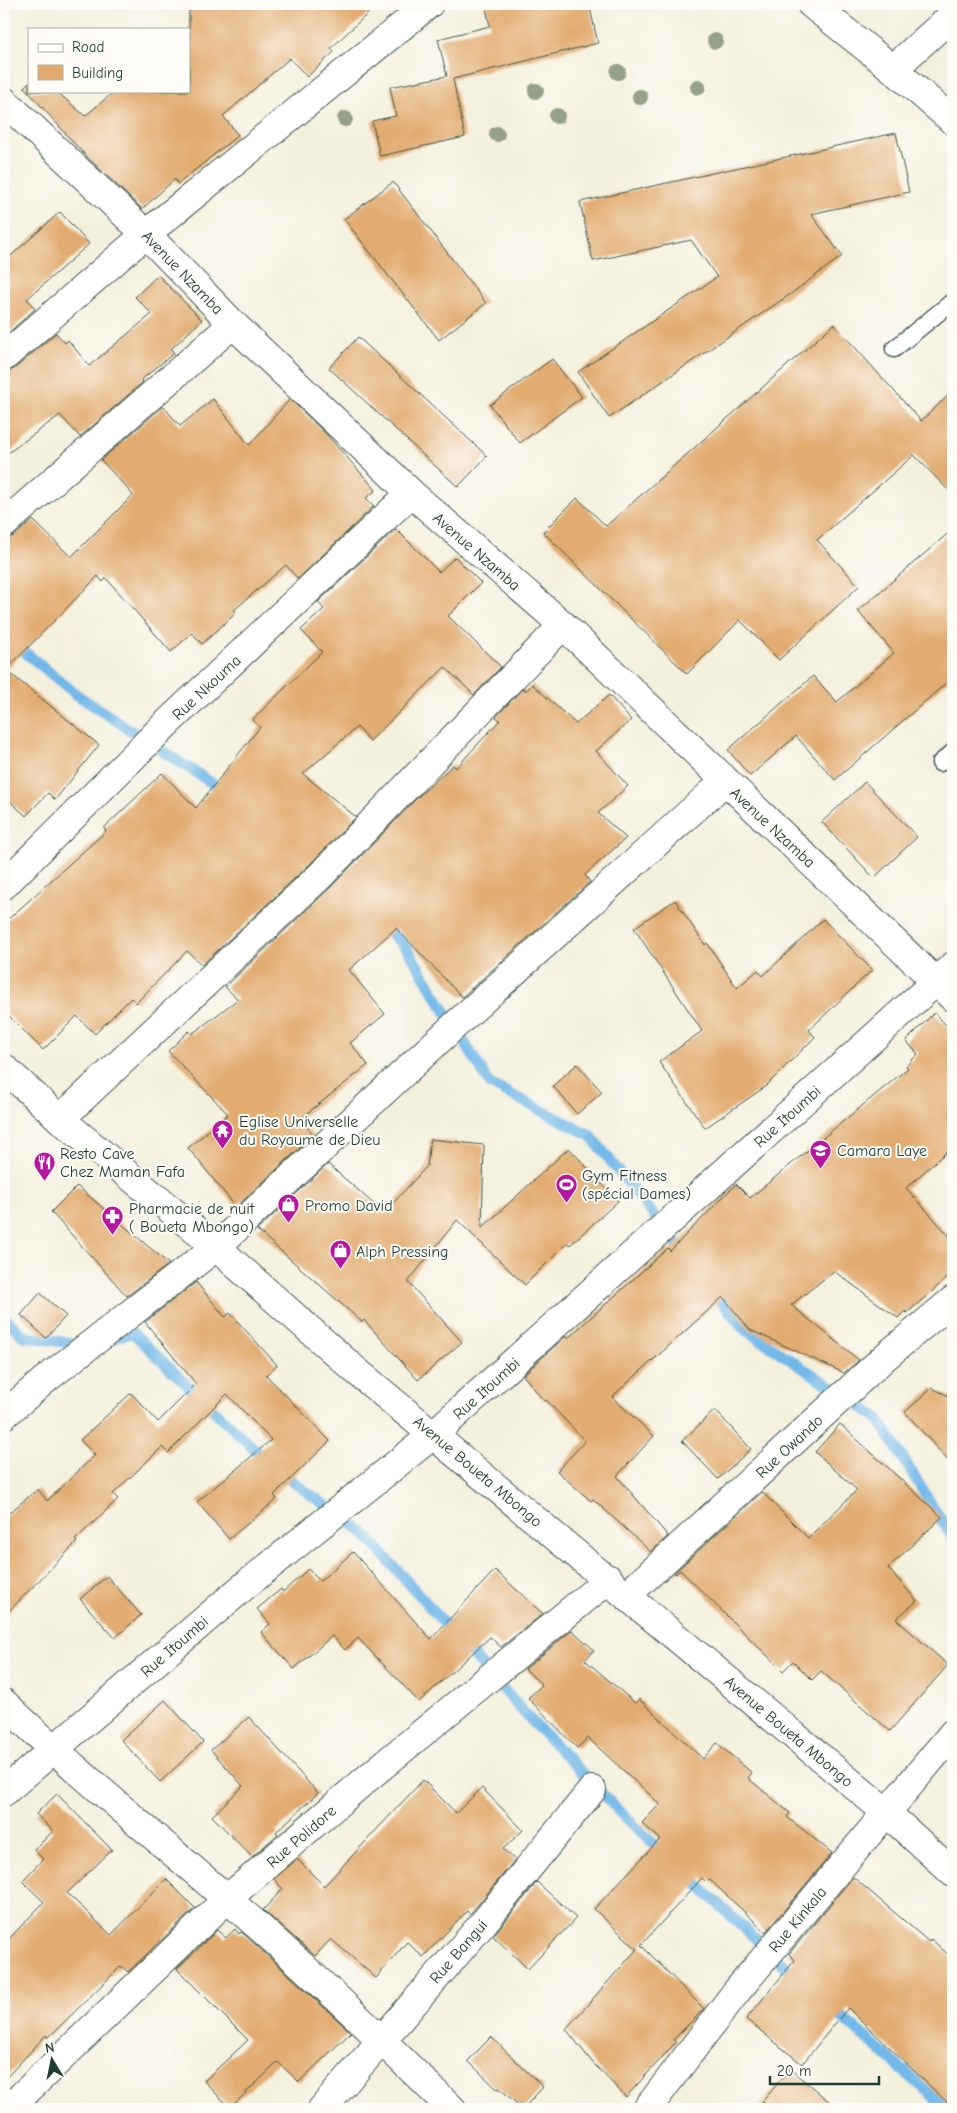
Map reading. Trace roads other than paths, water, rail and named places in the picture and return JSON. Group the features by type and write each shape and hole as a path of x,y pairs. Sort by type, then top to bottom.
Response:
{"street":[{"path":"4,357 146,234 429,4"},
{"path":"811,4 893,69 953,121"},
{"path":"893,69 953,15"},
{"name":"Avenue Nzamba","path":"4,101 146,234 233,324 411,493 563,625 725,781 948,981"},
{"path":"4,524 233,324"},
{"name":"Rue Nkouma","path":"4,885 164,726 411,493"},
{"path":"60,1118 320,876 563,625"},
{"path":"4,1415 216,1247 453,1027 725,781"},
{"name":"Rue Itoumbi","path":"4,1792 242,1588 434,1434 948,981"},
{"name":"Avenue Boueta Mbongo","path":"4,1068 60,1118 216,1247 354,1369 886,1812 953,1873"},
{"name":"Rue Owando","path":"618,1587 953,1300"},
{"name":"Rue Polidore","path":"8,2109 227,1899 364,1781 618,1587"},
{"path":"4,1704 53,1751 227,1899 381,2039 452,2109"},
{"name":"Rue Kinkala","path":"647,2109 736,1992 953,1733"},
{"name":"Rue Bangui","path":"322,2109 485,1920 592,1790"}],"lane":[{"path":"894,349 953,301"},
{"path":"940,763 953,752"}],"waterway":[{"path":"4,635 77,695 227,793"},
{"path":"381,923 408,950 490,1084 590,1135 686,1256"},
{"path":"711,1288 743,1328 878,1418 953,1539"},
{"path":"4,1316 23,1336 82,1345"},
{"path":"110,1338 133,1333 274,1468 364,1533 525,1714 619,1811 664,1854"},
{"path":"685,1873 798,1978"},
{"path":"830,2007 948,2109"}],"place":[{"name":"Eglise Universelle du Royaume de Dieu","path":"223,1149"},
{"name":"Camara Laye","path":"821,1169"},
{"name":"Resto Cave Chez Maman Fafa","path":"44,1181"},
{"name":"Gym Fitness (spécial Dames)","path":"566,1203"},
{"name":"Promo David","path":"289,1224"},
{"name":"Pharmacie de nuit ( Boueta Mbongo)","path":"113,1236"},
{"name":"Alph Pressing","path":"340,1270"}]}
